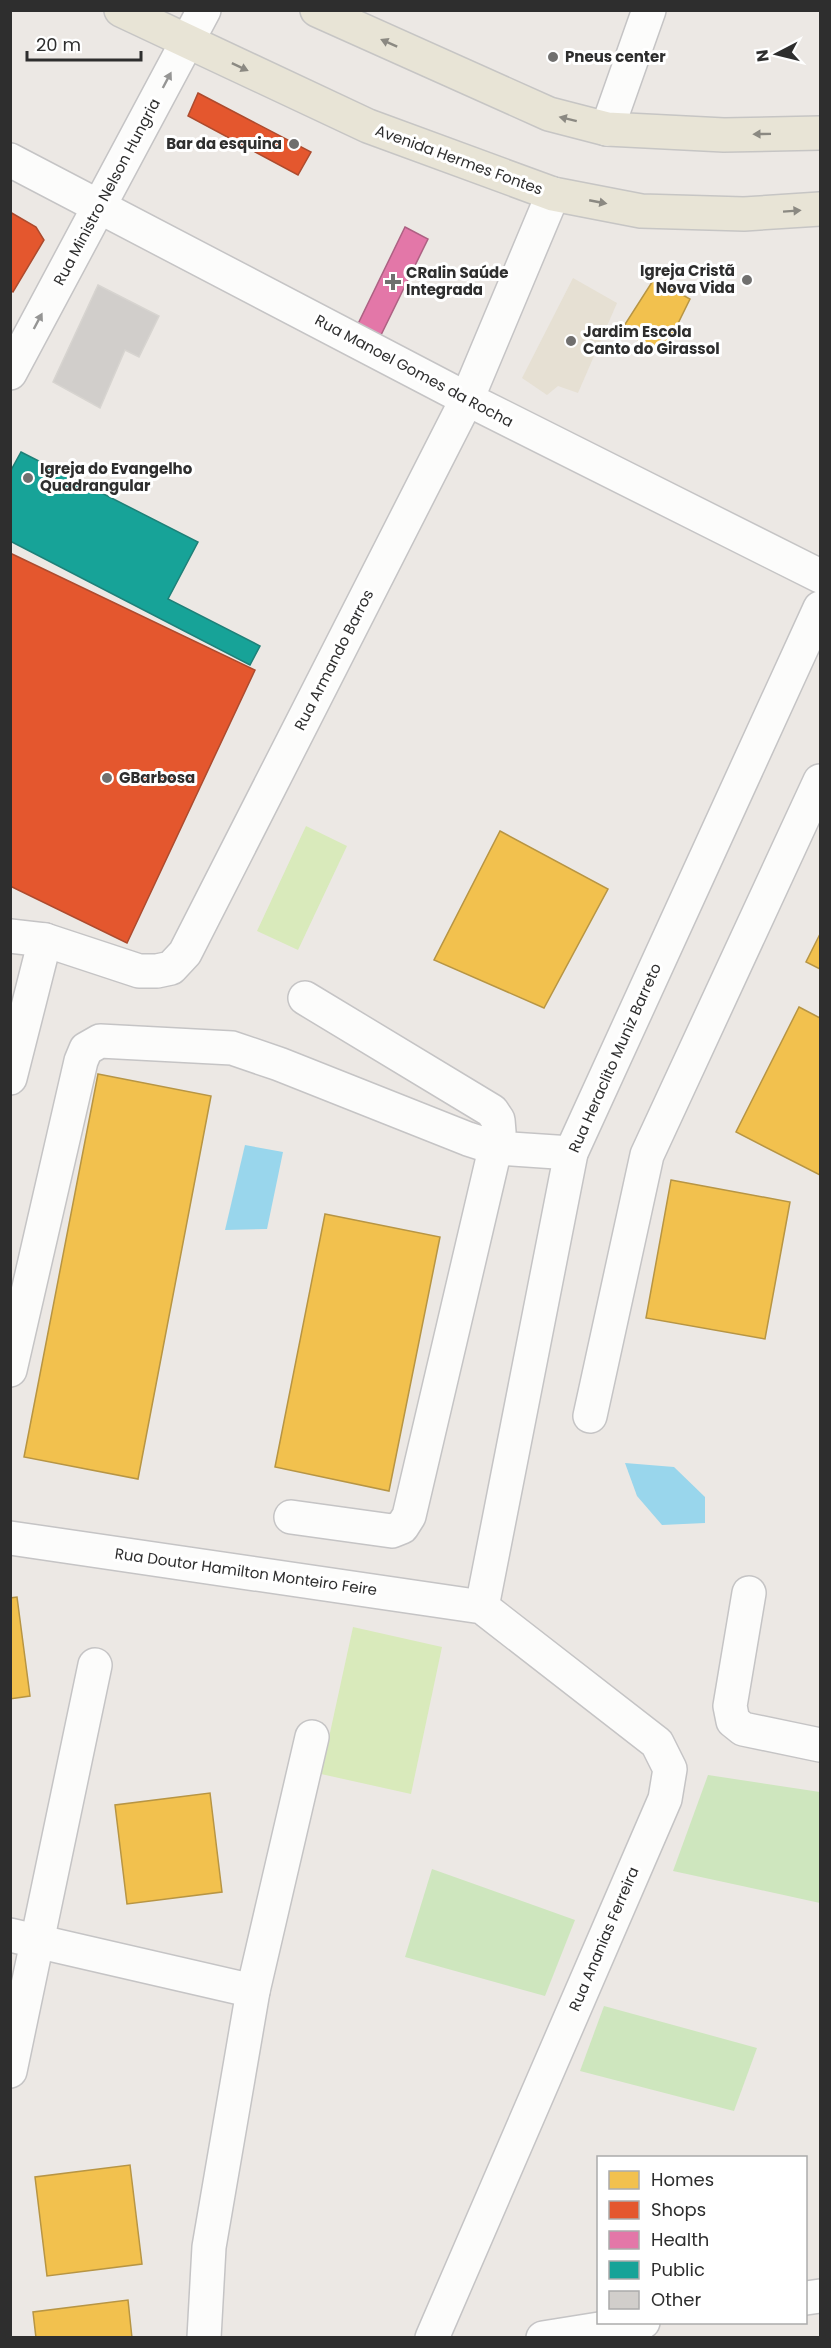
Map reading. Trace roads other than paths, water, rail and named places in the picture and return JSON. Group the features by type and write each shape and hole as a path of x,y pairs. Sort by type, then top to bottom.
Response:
{"main road":[{"name":"Avenida Hermes Fontes","path":"121,10 368,126 554,194 641,211 744,214 820,209"},
{"path":"317,10 549,114 607,129 724,135 820,133"}],"street":[{"name":"Rua Ministro Nelson Hungria","path":"10,373 204,10"},
{"path":"607,129 649,10"},
{"name":"Rua Manoel Gomes da Rocha","path":"10,160 100,205 467,399 820,576"},
{"name":"Rua Armando Barros","path":"10,936 45,940 139,971 171,968 185,953 467,399 554,194"},
{"name":"Rua Heraclito Muniz Barreto","path":"482,1607 571,1153 820,608"},
{"path":"590,1416 647,1155 819,790"},
{"path":"10,1078 45,940"},
{"path":"291,1517 392,1531 402,1527 409,1516 496,1148 498,1120 492,1111 305,998"},
{"path":"10,1370 81,1061 86,1049 100,1041 232,1048 496,1148 571,1153"},
{"name":"Rua Doutor Hamilton Monteiro Feire","path":"10,1538 482,1607"},
{"path":"749,1593 730,1706 733,1721 742,1729 820,1745"},
{"name":"Rua Ananias Ferreira","path":"432,2337 665,1799 670,1769 657,1743 482,1607"},
{"path":"10,2071 24,1938 95,1665"},
{"path":"204,2337 208,2247 253,1991 312,1737"},
{"path":"24,1938 253,1991"},
{"path":"543,2337 630,2324"}],"water":[{"path":"245,1145 283,1152 267,1229 225,1230"},
{"path":"625,1463 674,1467 705,1497 705,1523 662,1525 637,1496"}],"place":[{"name":"Pneus center","path":"553,57"},
{"name":"Bar da esquina","path":"294,144"},
{"name":"Igreja Cristã Nova Vida","path":"747,280"},
{"name":"CRalin Saúde Integrada","path":"393,282"},
{"name":"Jardim Escola Canto do Girassol","path":"571,341"},
{"name":"Igreja do Evangelho Quadrangular","path":"28,478"},
{"name":"GBarbosa","path":"107,778"}]}
